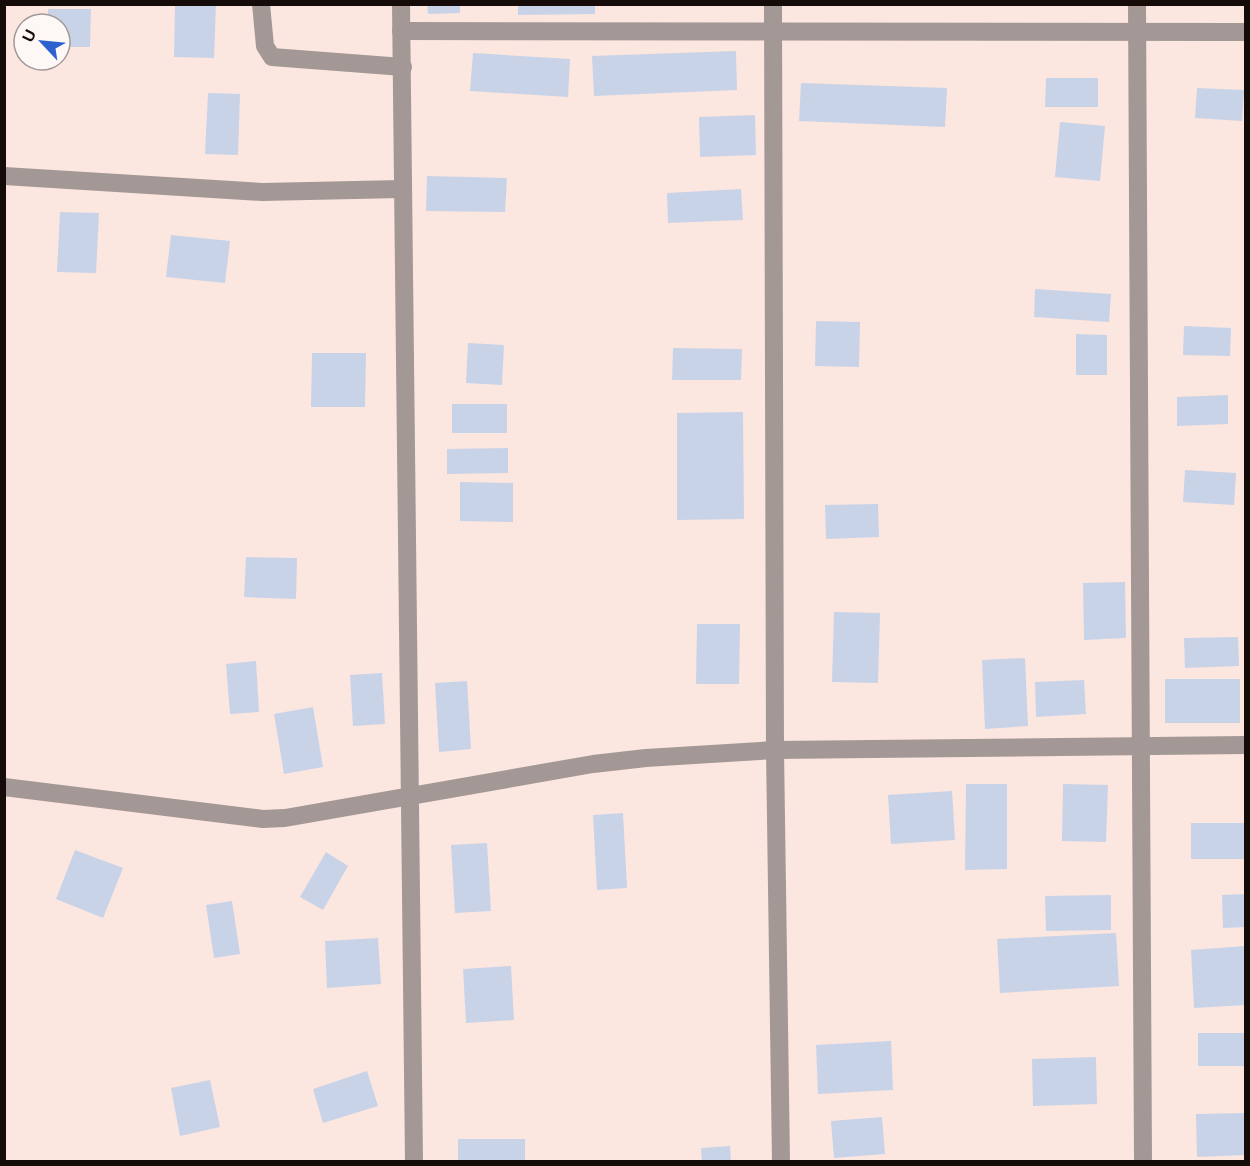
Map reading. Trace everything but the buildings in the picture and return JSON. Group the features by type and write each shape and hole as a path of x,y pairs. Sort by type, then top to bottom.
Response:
{"street":[{"path":"261,4 265,46 272,57 403,67"},
{"path":"401,4 403,67 401,189 412,796 414,1161"},
{"path":"773,4 775,750 781,1161"},
{"path":"1137,4 1139,747 1143,1161"},
{"path":"401,30 1137,34 1245,32"},
{"path":"4,176 262,192 401,189"},
{"path":"4,787 262,819 309,815 604,763 775,750 1245,745"}]}
